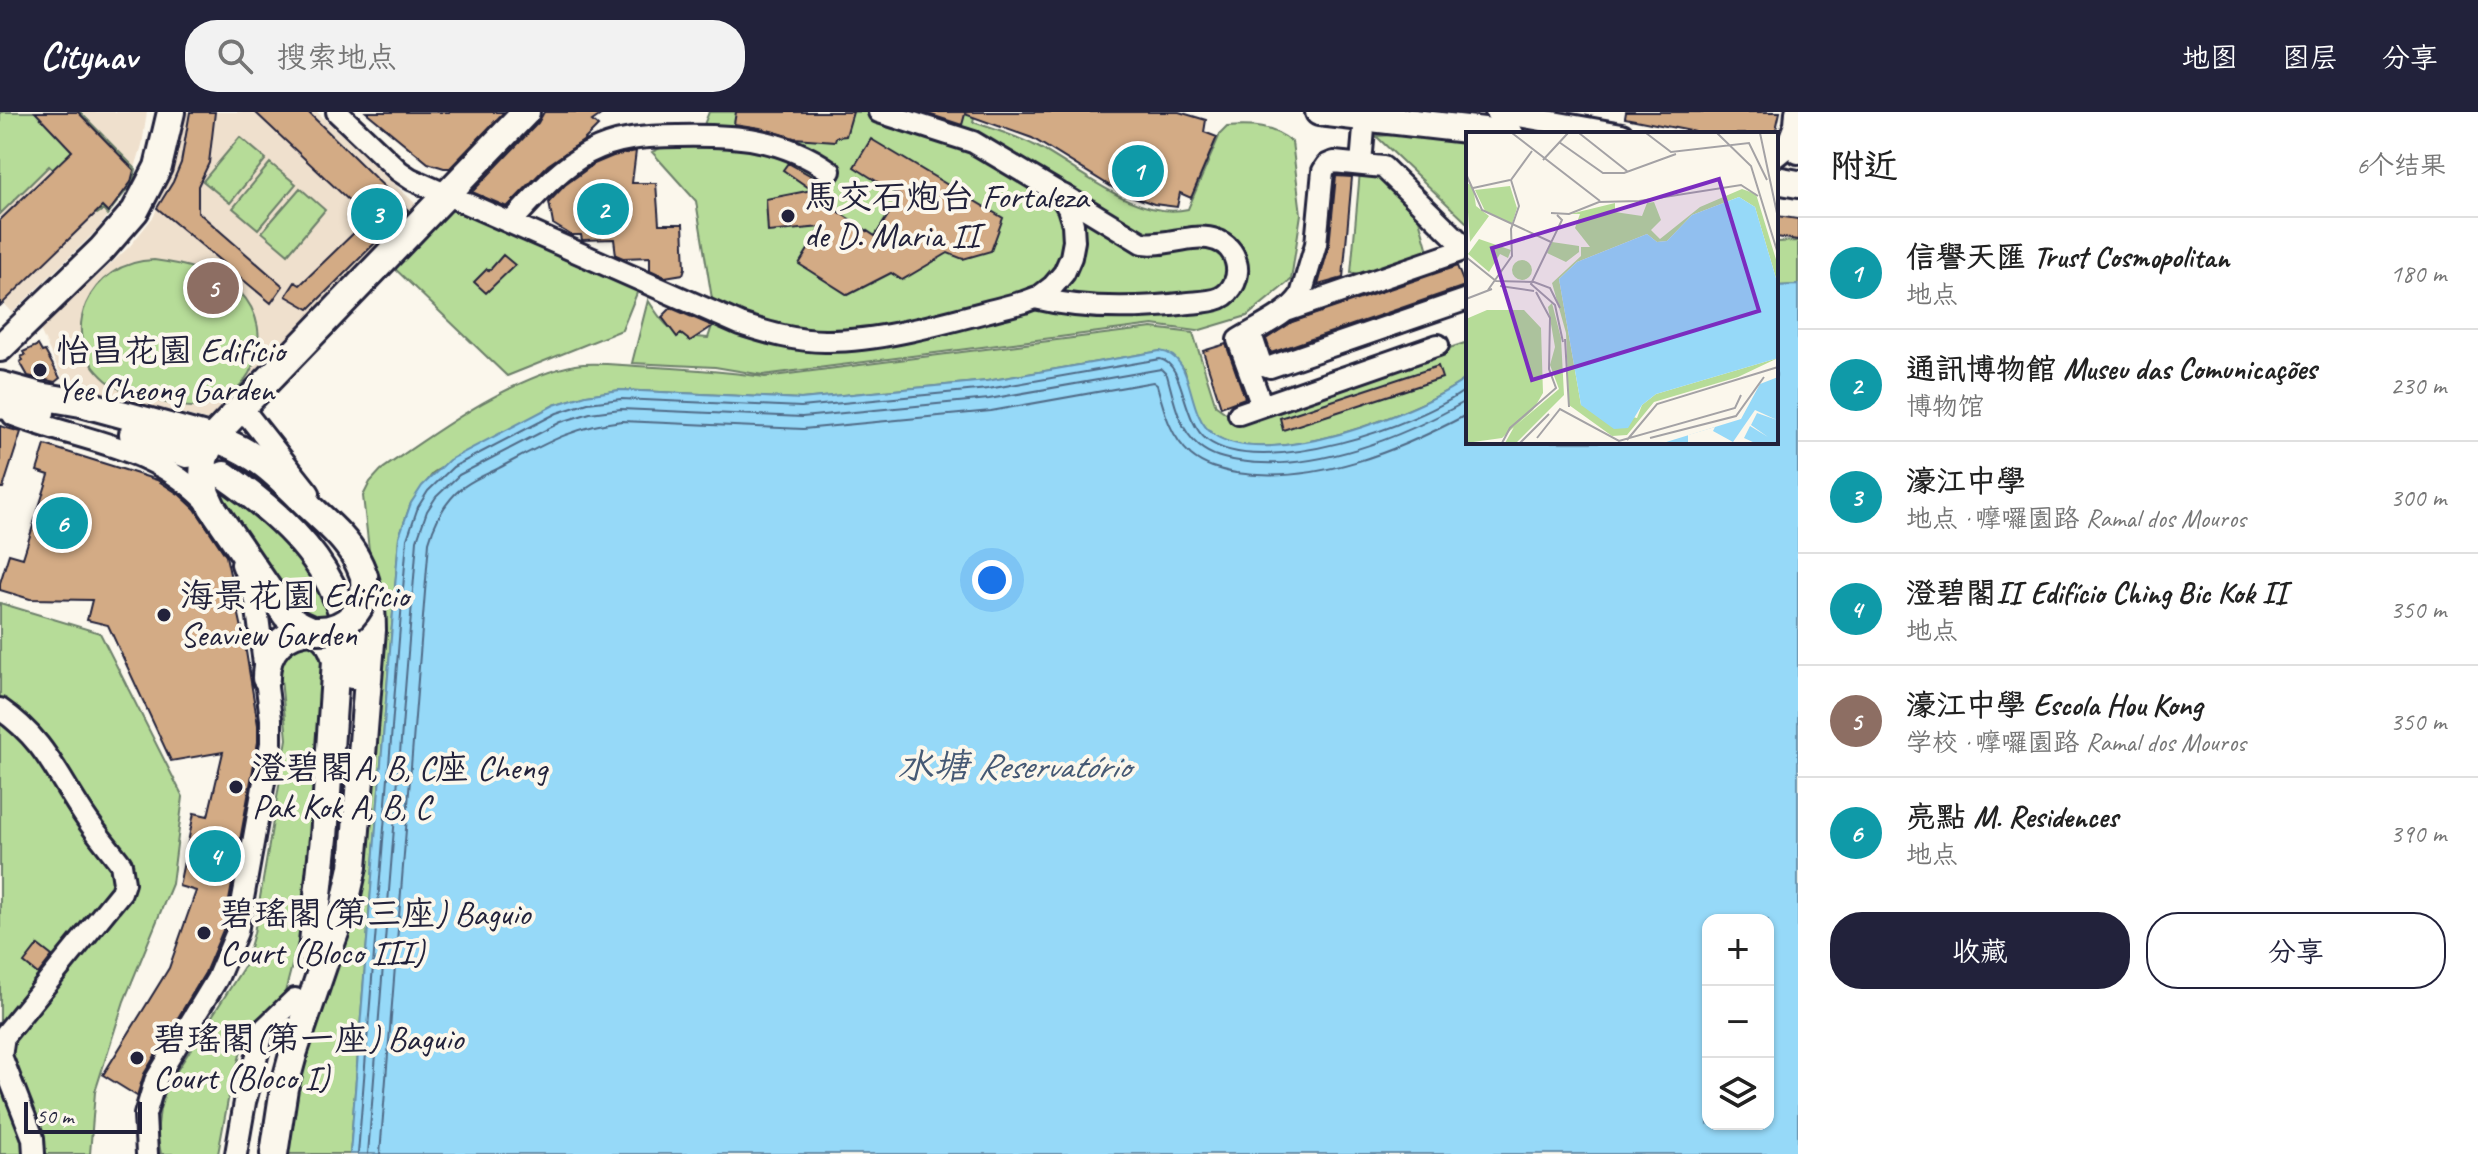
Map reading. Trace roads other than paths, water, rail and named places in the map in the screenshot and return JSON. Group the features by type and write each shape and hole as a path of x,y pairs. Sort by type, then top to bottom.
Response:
{"main road":[{"path":"0,348 102,249 135,211 158,167 171,112"},
{"path":"319,954 337,666 332,646 314,630 302,627 289,618 221,519 206,494 204,459 242,408 526,112"},
{"path":"1319,112 1493,132"},
{"path":"1778,180 1798,184"},
{"path":"22,327 11,348 12,368 24,388 77,418"},
{"path":"0,385 81,403 218,440 244,450 292,489 343,540 364,577 372,630 353,867 344,908 295,999 279,1046 265,1099 258,1154"},
{"path":"0,408 77,418 148,438 187,454"},
{"path":"224,475 292,531 314,556 335,591 348,630 352,679 338,862 319,954 284,1088 274,1154"},
{"path":"266,678 268,659 276,646 291,634 337,628 356,613 365,594 364,577"}],"street":[{"path":"337,112 405,175 740,324 801,339 843,341 881,336 1035,298 1061,277 1073,252 1073,224 1066,202 1059,193"},
{"path":"879,112 973,142 1142,243 1205,238 1221,242 1234,256 1237,275 1229,291 1217,299 1153,308 1052,303 1035,298"},
{"path":"1496,112 1611,132"},
{"path":"1361,164 1365,117"},
{"path":"1795,120 1798,153"},
{"path":"1778,154 1786,148 1795,120"},
{"path":"511,222 554,178 586,154 619,140 652,136 730,135 767,141 794,150 830,171"},
{"path":"1262,406 1238,340 1297,302 1316,244 1325,168 1334,162 1383,167 1466,248"},
{"path":"1284,312 1466,249"},
{"path":"1304,284 1307,295 1319,300"},
{"path":"1250,332 1261,364 1270,367 1466,300"},
{"path":"1239,414 1438,345"},
{"path":"0,408 40,425 121,447 181,479 221,519 254,594 266,678 271,743 242,915 225,963 155,1081 145,1115 147,1154"},
{"path":"242,408 309,493"},
{"path":"0,709 18,721 58,770 83,814 121,864 124,873 121,892 4,1036 1,1056 33,1138 34,1154"},
{"path":"236,1154 245,1102 264,1029 295,999"}],"water":[{"name":"水塘 Reservatório","path":"1798,285 1798,1154 350,1154 399,537 411,503 422,486 449,460 554,405 586,395 620,390 801,399 987,381 1160,351 1172,355 1180,363 1204,425 1213,434 1237,444 1269,446 1305,442 1381,421 1466,378 1466,444 1778,444 1778,286"}],"place":[{"name":"信譽天匯 Trust Cosmopolitan","path":"1138,171"},
{"name":"通訊博物館 Museu das Comunicações","path":"603,209"},
{"name":"濠江中學","path":"377,214"},
{"name":"馬交石炮台 Fortaleza de D. Maria II","path":"788,216"},
{"name":"濠江中學 Escola Hou Kong","path":"213,288"},
{"name":"怡昌花園 Edifício Yee Cheong Garden","path":"40,370"},
{"name":"亮點 M. Residences","path":"62,523"},
{"name":"海景花園 Edifício Seaview Garden","path":"164,615"},
{"name":"澄碧閣A, B, C座 Cheng Pak Kok A, B, C","path":"236,787"},
{"name":"澄碧閣II Edifício Ching Bic Kok II","path":"215,856"},
{"name":"碧瑤閣(第三座) Baguio Court (Bloco III)","path":"204,933"},
{"name":"碧瑤閣(第一座) Baguio Court (Bloco I)","path":"137,1058"}]}
